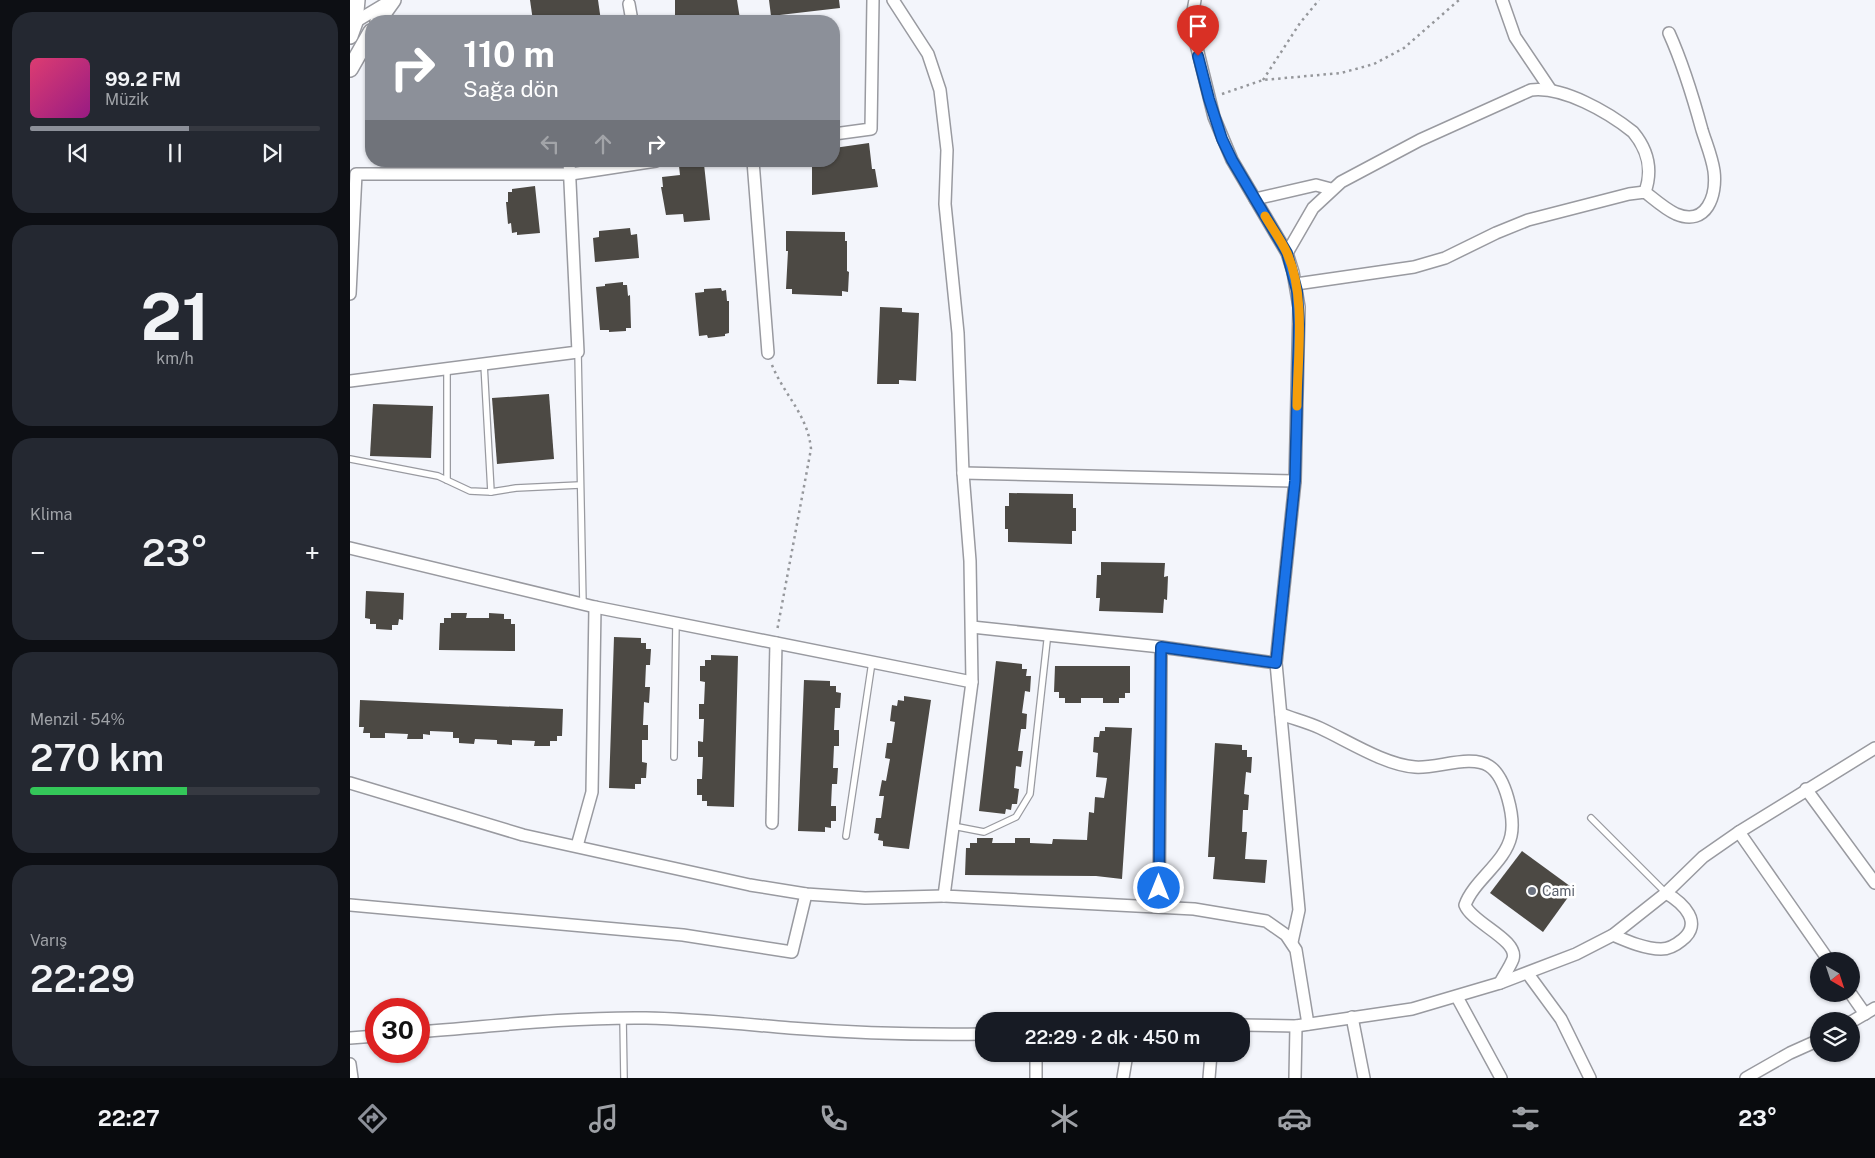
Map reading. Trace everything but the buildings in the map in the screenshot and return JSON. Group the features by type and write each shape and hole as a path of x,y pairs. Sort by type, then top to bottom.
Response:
{"street":[{"path":"353,29 357,0"},
{"path":"372,15 392,0"},
{"path":"382,15 392,0"},
{"path":"840,133 871,129 873,0"},
{"path":"894,0 928,54 936,73 944,106 947,150 946,204 958,333 963,474 970,561 972,682 944,896"},
{"path":"1195,0 1193,11 1195,40 1209,99 1232,160 1287,253 1296,284 1299,324 1295,481 1276,663 1299,910 1292,942"},
{"path":"1502,0 1515,37 1550,89"},
{"path":"630,4 631,15"},
{"path":"353,29 365,20"},
{"path":"1296,284 1414,267 1445,258 1496,233 1528,220 1614,197 1644,192 1676,214 1692,216 1702,214 1711,201 1714,189 1714,169 1686,74 1669,33"},
{"path":"350,69 365,43"},
{"path":"1287,253 1313,208 1331,189 1380,161 1522,92 1550,89 1570,95 1633,132 1640,140 1648,157 1649,174 1644,192"},
{"path":"350,382 578,352 570,167"},
{"path":"350,294 356,174 571,174 617,167"},
{"path":"753,167 768,353"},
{"path":"1255,199 1316,185 1331,189"},
{"path":"963,474 1295,481"},
{"path":"350,548 583,604 972,682"},
{"path":"577,846 592,792 595,606"},
{"path":"972,627 1161,647 1276,663"},
{"path":"772,823 776,643"},
{"path":"1159,907 1161,647"},
{"path":"1281,714 1317,727 1396,763 1415,767 1480,762 1494,770 1502,784 1513,818 1511,837 1465,905 1471,915 1504,938 1513,952 1514,958 1500,983"},
{"path":"1250,1025 1296,1026 1352,1017 1389,1014 1457,997 1528,974 1594,946 1613,935 1666,893 1703,857 1806,789 1875,748"},
{"path":"350,783 523,835 750,885 806,894 865,898 944,896 1194,908 1266,921 1280,929 1292,942 1299,958 1308,1024"},
{"path":"1806,789 1875,883"},
{"path":"1739,832 1823,952"},
{"path":"1613,935 1661,949 1677,944 1690,931 1691,918 1686,909 1666,893"},
{"path":"350,905 684,935 792,952 806,894"},
{"path":"1528,974 1561,1019 1590,1078"},
{"path":"1457,997 1501,1078"},
{"path":"1860,1002 1870,1011"},
{"path":"1352,1017 1364,1078"},
{"path":"430,1031 566,1020 624,1018 716,1021 914,1036 975,1034"},
{"path":"1295,1078 1296,1026"},
{"path":"350,1038 365,1037"},
{"path":"1746,1078 1810,1044"},
{"path":"1036,1062 1036,1078"},
{"path":"1122,1078 1125,1062"},
{"path":"1209,1078 1210,1062"},
{"path":"350,1064 352,1078"}],"lane":[{"path":"578,352 583,604"},
{"path":"484,364 491,492"},
{"path":"447,369 447,480"},
{"path":"350,458 447,480 463,489 491,492 516,488 580,485"},
{"path":"674,757 676,623"},
{"path":"953,826 984,832 1016,817 1030,794 1047,641"},
{"path":"846,836 872,662"},
{"path":"1591,818 1666,893"},
{"path":"624,1018 624,1078"}],"path":[{"path":"1263,80 1300,23 1319,0"},
{"path":"1209,99 1263,80 1342,73 1374,64 1410,43 1459,0"},
{"path":"768,353 781,382 808,428 811,449 777,622 776,643"}],"slow traffic":[{"path":"1265,216 1287,253 1297,291 1299,324 1297,406"}],"place":[{"name":"Cami","path":"1532,891"}],"route":[{"path":"1159,888 1161,647 1276,663 1295,481 1299,307 1293,272 1287,253 1232,160 1222,139 1214,117 1198,56"}]}
